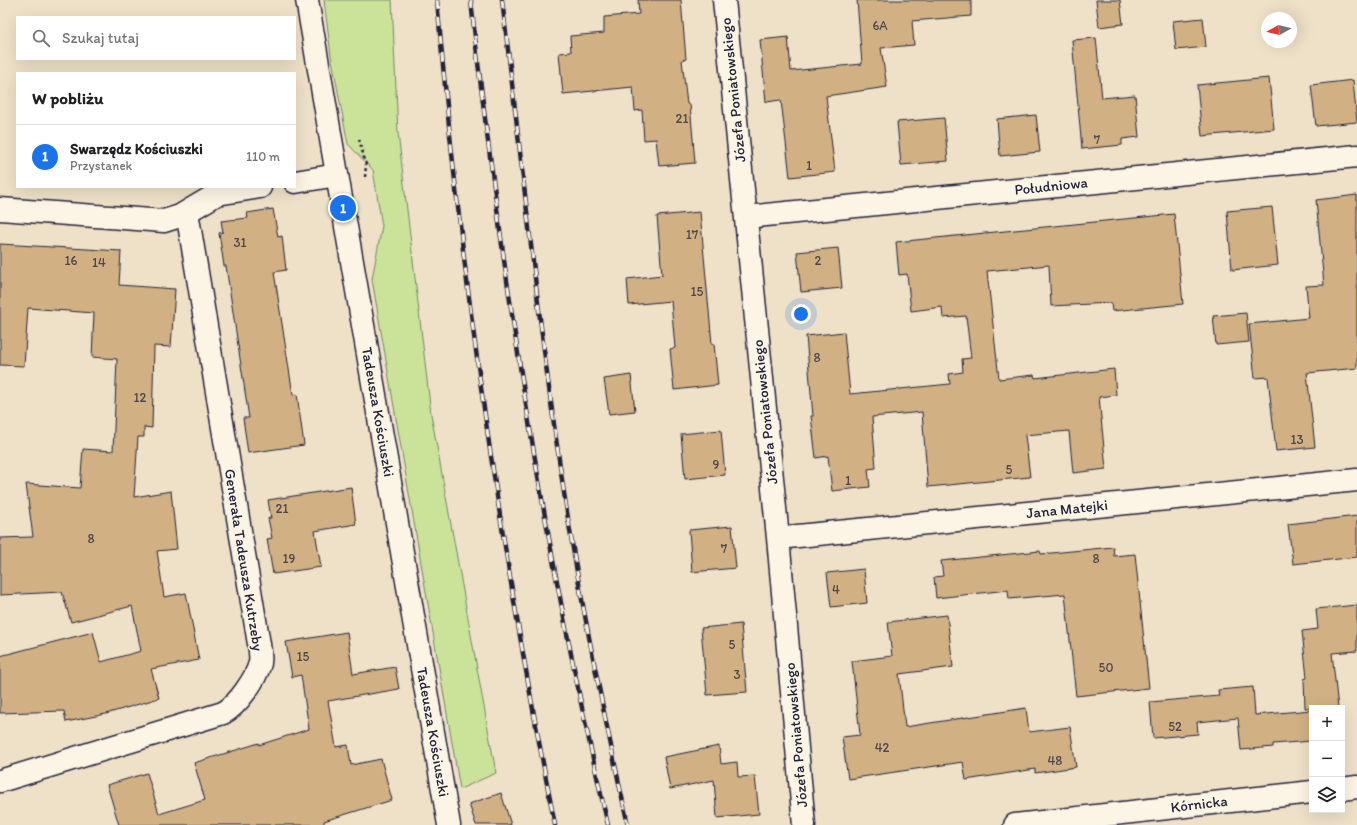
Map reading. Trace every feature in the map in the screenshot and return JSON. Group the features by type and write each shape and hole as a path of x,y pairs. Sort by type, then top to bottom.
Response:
{"street":[{"name":"Tadeusza Kościuszki","path":"307,0 449,825"},
{"name":"Józefa Poniatowskiego","path":"724,0 778,538 804,825"},
{"name":"Południowa","path":"746,217 1357,156"},
{"path":"296,182 337,175"},
{"path":"0,209 158,221 174,218 217,194 254,188"},
{"name":"Generała Tadeusza Kutrzeby","path":"0,781 223,712 232,707 238,701 255,675 259,666 259,644 187,212"},
{"name":"Jana Matejki","path":"778,538 1357,480"},
{"path":"1345,789 1357,787"},
{"name":"Kórnicka","path":"1015,825 1309,792"}],"green space":[{"path":"324,0 392,0 398,133 431,414 496,773 460,789 372,279 382,226 373,170 348,144 331,55"}],"building":[{"path":"638,0 681,0 686,59 682,60 687,104 690,104 695,163 659,166 656,139 644,140 642,110 635,111 633,87 563,94 559,53 571,52 570,36 604,33 604,17 639,14"},
{"path":"857,0 971,0 971,16 912,21 914,45 881,48 887,87 826,96 835,172 790,177 781,100 766,102 760,40 788,37 791,71 862,64"},
{"path":"1096,0 1120,0 1123,24 1099,27"},
{"path":"1203,18 1206,47 1176,50 1173,21"},
{"path":"1096,38 1102,98 1135,95 1139,137 1122,139 1122,145 1082,149 1072,40"},
{"path":"1269,78 1274,129 1202,136 1197,85"},
{"path":"1353,80 1357,122 1316,126 1311,85"},
{"path":"1036,115 1040,152 1000,156 997,119"},
{"path":"944,118 948,161 901,165 897,122"},
{"path":"1357,195 1357,368 1307,373 1315,447 1276,451 1268,377 1255,378 1249,324 1309,318 1306,286 1324,285 1316,200"},
{"path":"1272,207 1278,265 1232,270 1227,211"},
{"path":"273,209 278,237 282,236 286,270 274,272 293,395 297,394 304,445 248,453 243,418 249,418 226,266 224,266 219,233 223,232 221,221 248,218 247,213"},
{"path":"700,212 712,344 714,344 718,385 674,390 670,349 675,348 671,301 629,305 627,279 662,275 657,216"},
{"path":"1174,214 1183,304 1112,311 1111,303 1051,306 1049,265 987,271 999,379 1034,375 1035,378 1114,369 1116,395 1099,397 1106,469 1073,473 1069,431 1025,435 1030,477 928,487 922,412 872,417 876,468 868,469 870,487 832,491 828,456 816,458 811,416 813,416 806,336 844,332 850,394 950,384 949,374 963,372 962,359 971,358 966,316 943,318 942,307 911,311 907,274 899,275 896,242"},
{"path":"0,244 121,251 119,285 175,289 171,347 154,346 152,428 144,427 144,437 138,437 134,497 171,491 177,549 157,551 164,597 186,593 199,660 151,669 159,698 106,714 66,722 64,711 0,713 0,656 93,632 101,662 141,651 132,606 71,622 62,592 0,595 0,538 33,537 26,484 80,488 83,449 113,451 117,359 92,357 94,313 28,308 24,366 0,365"},
{"path":"838,248 842,288 801,292 797,252"},
{"path":"1246,313 1249,342 1216,345 1213,316"},
{"path":"631,375 635,411 609,414 604,379"},
{"path":"721,430 725,475 685,479 681,434"},
{"path":"351,487 356,524 315,531 321,567 273,574 267,539 272,538 268,518 271,518 268,500"},
{"path":"1357,516 1357,557 1293,564 1288,524"},
{"path":"732,526 736,568 692,572 689,530"},
{"path":"1113,547 1114,556 1135,554 1149,688 1076,696 1065,594 1009,599 1008,590 936,598 934,577 943,576 941,561 1040,551 1041,554"},
{"path":"864,569 867,603 831,607 827,573"},
{"path":"1357,605 1357,651 1332,653 1338,705 1309,705 1309,708 1305,708 1304,679 1307,678 1302,631 1318,629 1316,609"},
{"path":"947,615 953,667 899,674 905,727 1026,708 1029,732 1070,727 1076,767 1035,773 1035,769 966,780 963,762 848,779 842,737 860,735 852,661 892,656 888,622"},
{"path":"741,624 747,692 707,695 701,628"},
{"path":"347,632 353,674 395,667 399,689 328,701 336,747 348,745 351,765 381,759 392,800 324,821 324,825 119,825 107,785 147,773 159,814 205,800 194,763 309,729 301,675 292,677 286,642"},
{"path":"1253,687 1255,715 1309,710 1309,741 1273,744 1273,747 1241,750 1238,718 1197,722 1198,734 1153,738 1150,702 1219,696 1218,690"},
{"path":"719,746 721,764 737,762 738,777 755,776 759,814 717,818 714,780 670,789 664,757"},
{"path":"501,793 511,825 476,825 469,804"}],"railway":[{"path":"437,0 458,207 485,414 517,620 555,825"},
{"path":"471,0 491,167 526,407 550,547 592,756 608,825"},
{"path":"502,0 542,336 571,537 605,717 628,825"}],"place":[{"name":"Swarzędz Kościuszki","path":"343,208"}]}
